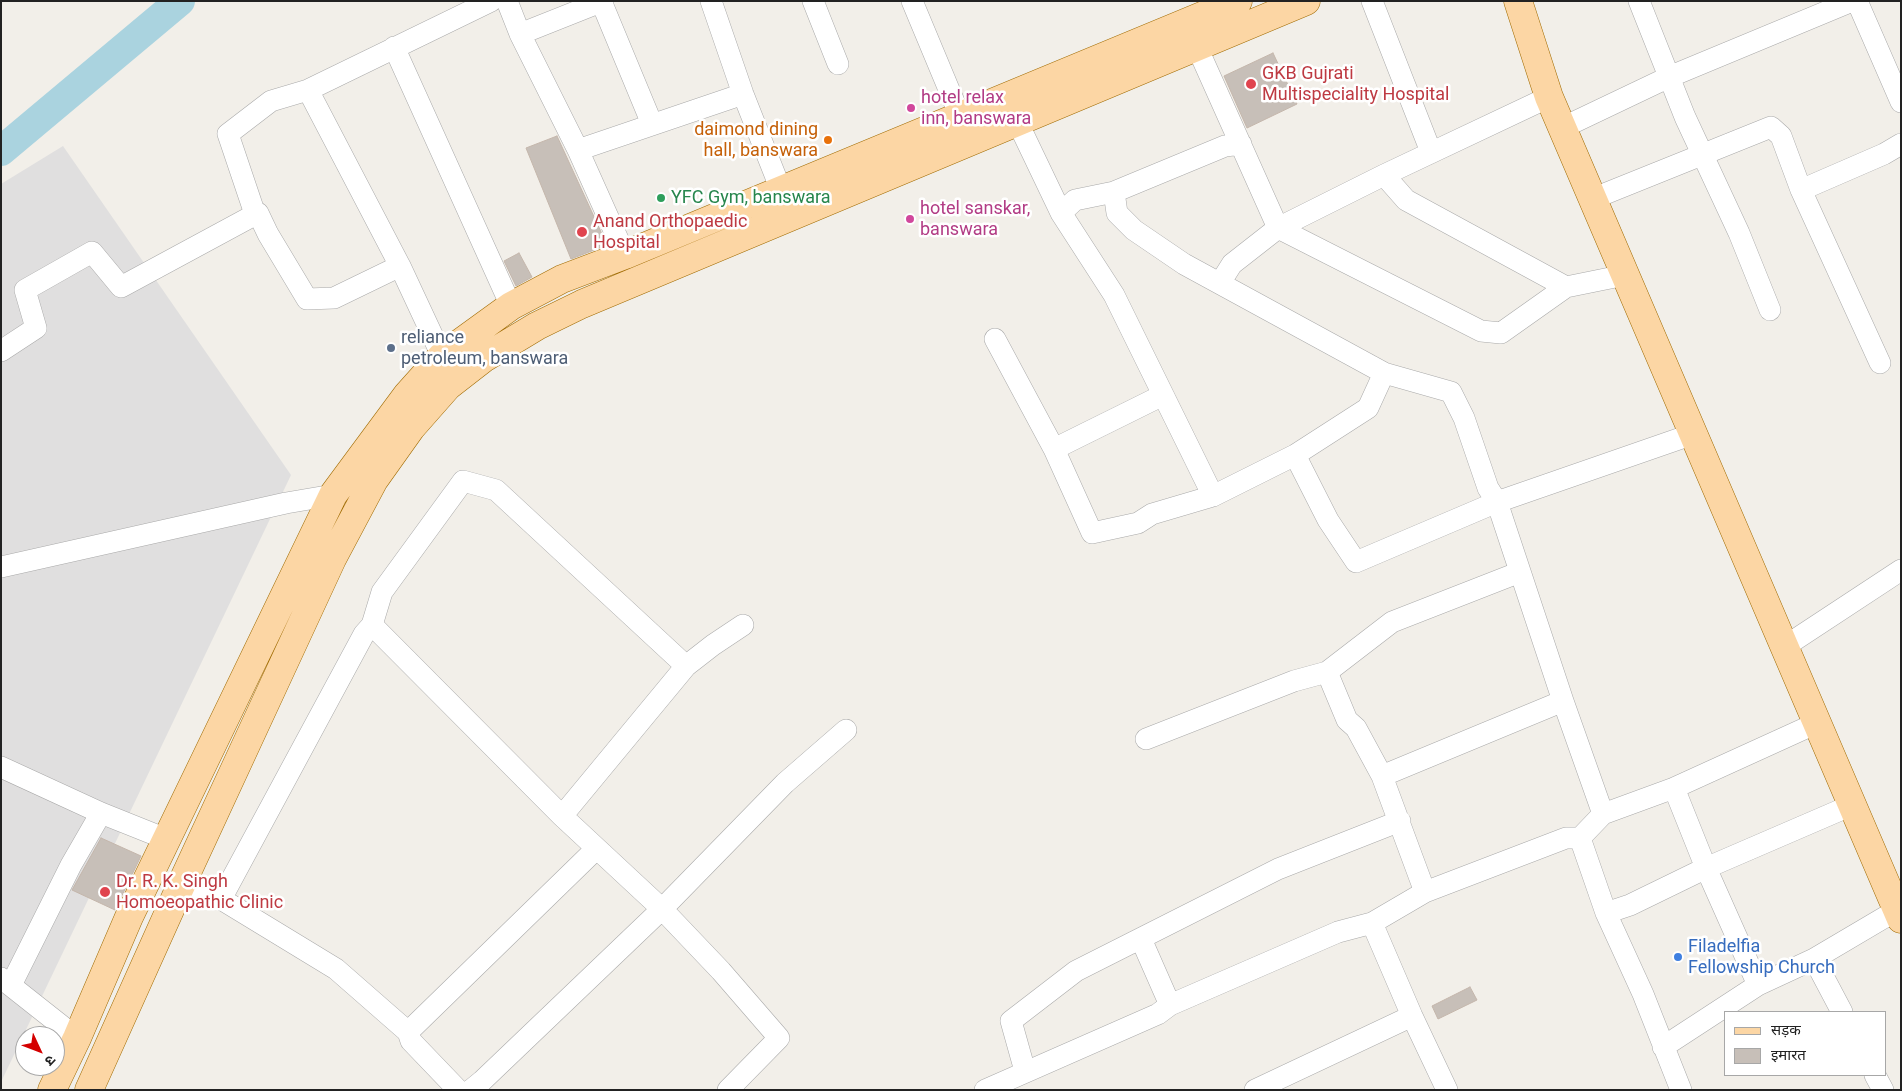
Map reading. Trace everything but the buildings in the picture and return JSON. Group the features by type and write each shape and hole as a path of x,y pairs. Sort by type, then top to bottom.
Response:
{"main road":[{"path":"52,1090 77,1038 129,917 333,495 407,396 442,356 511,306 562,279 625,255 1238,1"},
{"path":"89,1090 182,883 332,559 374,480 411,428 448,386 484,358 536,326 575,308 1306,1"},
{"path":"1518,1 1549,97 1899,913"}],"street":[{"path":"255,214 228,134 271,102 308,90 491,1"},
{"path":"507,1 520,34 578,150 625,255"},
{"path":"710,1 742,94 781,190"},
{"path":"813,1 838,64"},
{"path":"912,1 960,116"},
{"path":"1372,1 1431,152"},
{"path":"1639,1 1669,77 1770,310"},
{"path":"1562,128 1669,77 1852,1"},
{"path":"1857,1 1901,102"},
{"path":"520,34 602,2 652,124"},
{"path":"394,47 511,306"},
{"path":"1197,47 1278,228 1481,330 1501,333 1566,287 1625,275"},
{"path":"308,90 400,266 442,356"},
{"path":"578,150 742,94"},
{"path":"1220,283 1232,264 1278,228 1431,152 1549,97"},
{"path":"1017,121 1061,213 1114,296 1213,496"},
{"path":"1592,199 1771,126 1781,136 1801,190 1880,363"},
{"path":"1061,213 1075,200 1114,192 1225,146 1241,144"},
{"path":"1801,190 1884,154 1901,144"},
{"path":"1384,175 1406,200 1566,287"},
{"path":"1114,192 1117,213 1134,230 1184,264 1384,373 1451,392 1464,418 1488,488 1497,502 1563,701 1603,814"},
{"path":"1,351 36,328 25,290 92,252 121,287 258,213 268,234 308,299 334,298 400,266"},
{"path":"995,339 1054,449 1092,534 1138,523 1152,514 1213,496 1295,455 1368,408 1384,373"},
{"path":"1054,449 1163,395"},
{"path":"1295,455 1328,520 1356,562 1497,502 1693,434"},
{"path":"221,899 364,634 372,625 382,592 463,481 496,490 686,666"},
{"path":"1,567 333,495"},
{"path":"1784,648 1901,570"},
{"path":"1146,739 1294,681 1327,672 1392,622 1520,572"},
{"path":"372,625 562,816 662,909 721,971 779,1038 728,1090"},
{"path":"562,816 686,666 743,625"},
{"path":"1327,672 1347,720 1356,728 1382,776 1425,892"},
{"path":"1382,776 1563,701"},
{"path":"984,1090 1158,1014 1170,1005 1338,932 1372,923 1425,892 1566,838 1580,838 1603,814 1674,788 1818,723"},
{"path":"472,1090 662,909 785,783 846,730"},
{"path":"1,767 101,813 166,839"},
{"path":"1674,788 1706,868 1758,985"},
{"path":"1606,913 1630,905 1706,868 1852,805"},
{"path":"77,1038 6,982 101,813"},
{"path":"1025,1071 1012,1020 1076,971 1278,869 1400,821"},
{"path":"1580,838 1606,913 1643,994 1681,1090"},
{"path":"408,1032 596,849"},
{"path":"182,883 221,899 336,969 408,1032 411,1041 458,1090"},
{"path":"1663,1047 1758,985 1814,959 1899,913"},
{"path":"1372,923 1440,1087"},
{"path":"1141,939 1170,1005"},
{"path":"1814,959 1841,1011"},
{"path":"1255,1090 1412,1016"},
{"path":"1876,1076 1883,1090"}],"shaded area":[{"path":"63,146 291,475 28,1026 15,1026 15,1053 1,1082 1,184"}],"waterway":[{"path":"1,151 180,1"}],"place":[{"name":"GKB Gujrati Multispeciality Hospital","path":"1251,84"},
{"name":"hotel relax inn, banswara","path":"911,108"},
{"name":"daimond dining hall, banswara","path":"828,140"},
{"name":"YFC Gym, banswara","path":"661,198"},
{"name":"hotel sanskar, banswara","path":"910,219"},
{"name":"Anand Orthopaedic Hospital","path":"582,232"},
{"name":"reliance petroleum, banswara","path":"391,348"},
{"name":"Dr. R. K. Singh Homoeopathic Clinic","path":"105,892"},
{"name":"Filadelfia Fellowship Church","path":"1678,957"}]}
